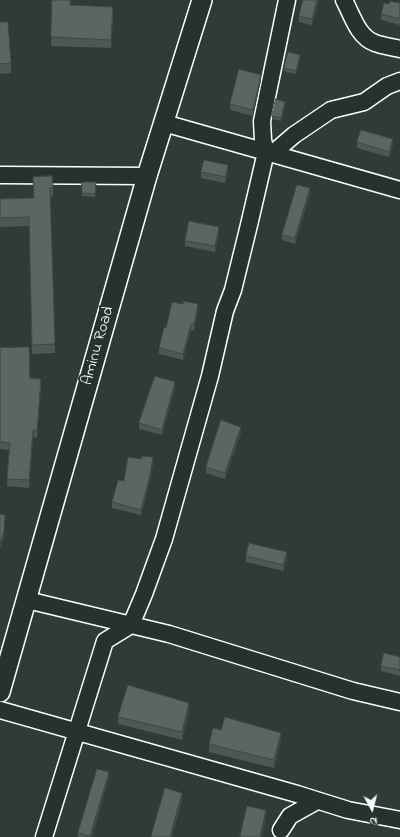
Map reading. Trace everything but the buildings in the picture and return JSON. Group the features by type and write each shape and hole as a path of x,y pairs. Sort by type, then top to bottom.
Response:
{"street":[{"name":"Aminu Road","path":"0,692 3,671 27,600 147,176 202,0"},
{"path":"269,153 262,140 262,121 287,0"},
{"path":"336,0 348,3 359,30 367,38 374,43 400,49"},
{"path":"44,837 78,732 105,641 131,625 164,539 210,376 225,311 269,153 331,110 364,102 387,86 400,81"},
{"path":"164,123 400,190"},
{"path":"0,175 147,176"},
{"path":"27,600 169,634 353,691 400,702"},
{"path":"0,710 348,810 400,820"},
{"path":"281,830 290,816 317,801"}]}
